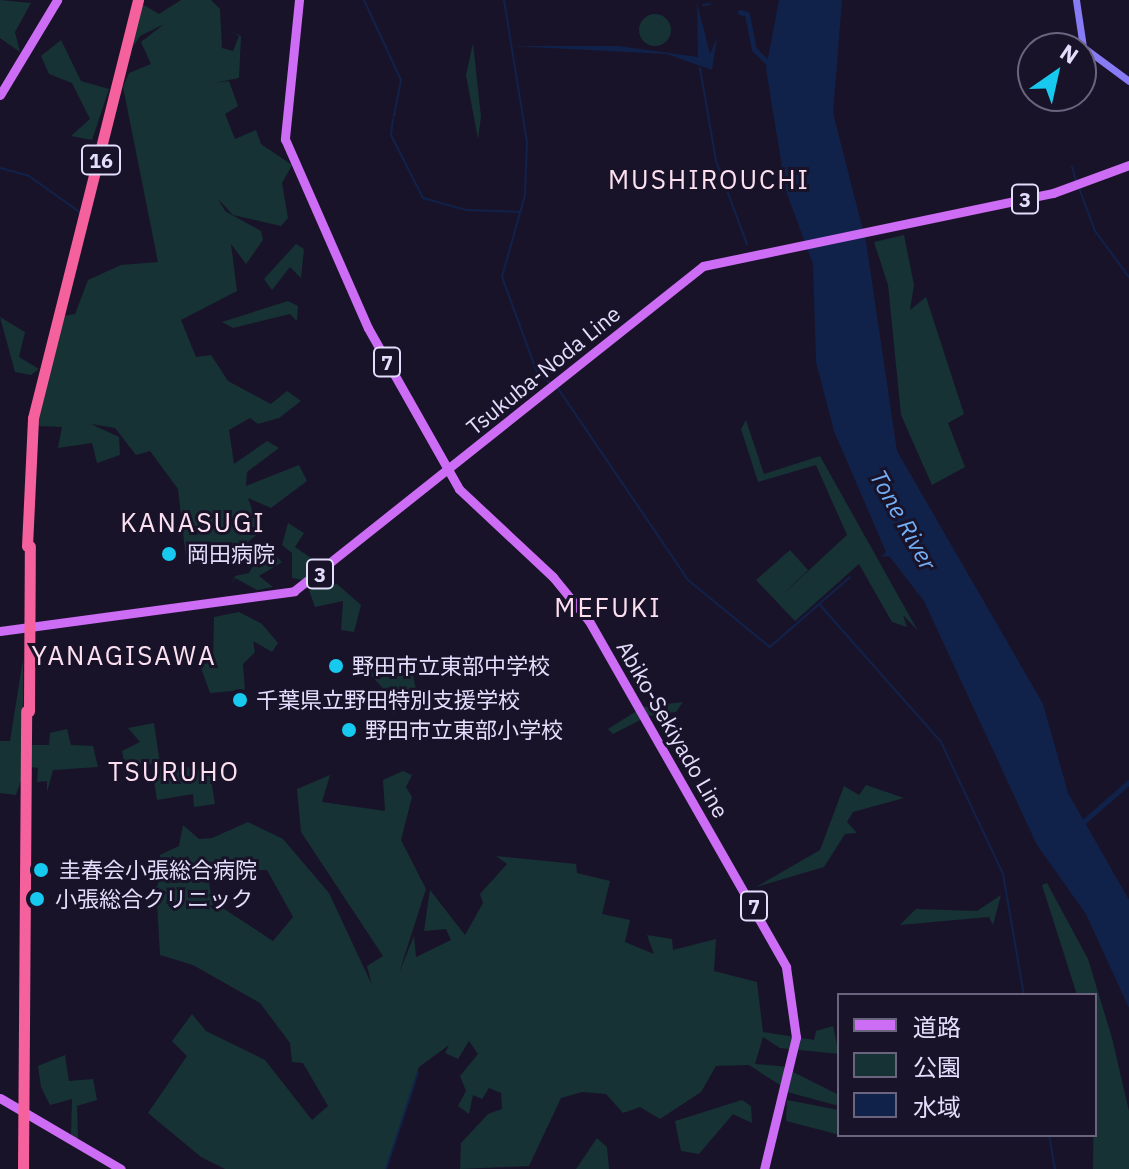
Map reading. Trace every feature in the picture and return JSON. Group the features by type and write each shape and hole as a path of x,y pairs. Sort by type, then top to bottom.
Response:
{"highway":[{"name":"16","path":"29,750 28,529 33,418 140,0"},
{"name":"16","path":"25,1109 28,529"},
{"name":"16","path":"25,1169 28,628"},
{"name":"16","path":"26,730 28,711"}],"main road":[{"path":"0,95 57,0"},
{"name":"Abiko-Sekiyado Line","path":"299,0 287,145 368,328 447,471 589,621 779,950 793,991 796,1037 764,1169"},
{"path":"1076,0 1083,47 1129,81"},
{"name":"Tsukuba-Noda Line","path":"0,631 289,593 447,471 698,269 769,249 1061,191 1129,165"},
{"path":"0,1098 25,1109 121,1169"}],"green space":[{"path":"0,0 31,3 15,32 20,52 0,38"},
{"path":"181,0 211,0 220,9 222,48 233,51 239,36 231,31 241,36 239,78 214,83 229,81 238,106 225,114 235,139 256,130 261,144 292,165 282,183 288,218 281,226 233,215 218,199 225,211 261,231 263,240 246,264 231,244 237,291 181,320 196,357 211,355 228,381 271,404 287,391 301,401 279,418 258,424 250,418 229,430 234,464 267,441 279,448 247,472 246,486 299,465 307,481 271,508 248,498 260,532 228,558 194,564 186,558 178,489 150,451 136,455 115,428 91,424 119,437 120,455 97,463 92,443 58,448 62,427 38,426 37,420 63,316 75,314 88,280 121,265 158,262 123,87 129,73 151,64 141,42 164,24 140,36 130,51 142,4 159,14"},
{"path":"655,14 666,19 671,30 666,41 655,46 644,41 639,30 644,19"},
{"path":"61,40 81,81 109,89 92,140 71,136 90,119 72,83 49,74 41,56"},
{"path":"473,43 481,117 478,139 466,75"},
{"path":"904,235 914,285 910,310 926,297 964,414 948,423 965,467 932,485 901,415 888,285 874,242"},
{"path":"296,244 304,249 301,278 290,267 272,290 264,279"},
{"path":"288,301 298,306 297,321 290,314 233,328 222,322"},
{"path":"0,317 25,332 19,357 39,369 31,375 15,372"},
{"path":"746,420 764,474 820,456 918,631 903,615 907,627 892,622 859,564 795,621 756,580 790,550 808,570 780,597 847,535 816,465 758,482 741,429"},
{"path":"288,523 304,533 295,547 314,560 308,581 292,578 292,553 282,545"},
{"path":"270,550 282,562 259,576 273,587 257,590 235,578 231,585 235,576 249,573 261,552"},
{"path":"337,584 361,605 354,632 341,630 343,601 315,607 309,590"},
{"path":"239,612 262,624 278,643 272,652 253,641 255,652 243,664 245,690 210,693 200,665 213,662 214,617"},
{"path":"23,659 24,772 16,795 0,793 0,741 10,741"},
{"path":"370,665 412,672 417,693 392,714 392,698 366,670"},
{"path":"683,702 676,712 648,716 613,734 608,729 643,707"},
{"path":"154,723 160,764 124,763 122,751 140,742 128,728"},
{"path":"67,729 71,745 93,746 98,767 53,770 47,792 47,781 37,782 38,768 30,767 31,745 49,745 50,733"},
{"path":"180,765 210,773 215,804 194,807 193,794 157,800 152,767"},
{"path":"403,771 412,775 406,787 412,797 401,840 426,889 399,973 414,936 416,957 451,940 446,929 424,931 430,890 465,935 483,903 480,894 507,864 496,856 576,864 577,873 610,881 602,914 630,920 625,942 654,954 647,935 672,939 673,950 716,939 714,971 757,982 763,1032 814,1040 816,1031 833,1026 837,1054 780,1048 763,1037 755,1064 789,1067 783,1087 749,1065 716,1066 701,1092 660,1119 640,1107 623,1113 606,1094 582,1092 561,1098 529,1166 460,1169 461,1143 488,1114 502,1109 501,1093 489,1088 482,1099 473,1095 469,1114 458,1106 466,1091 460,1076 478,1054 469,1041 458,1059 445,1053 449,1045 419,1067 386,1169 225,1169 201,1157 148,1113 187,1056 172,1041 192,1014 206,1031 265,1060 312,1120 328,1106 303,1063 292,1062 290,1043 260,1003 193,965 160,955 157,903 148,893 158,885 160,855 179,846 183,825 199,839 212,838 248,822 283,839 329,893 372,985 367,966 383,956 301,832 297,789 330,775 322,802 385,811 383,780","holes":["207,870 267,870 293,917 273,941 212,901"]},
{"path":"866,785 904,798 853,812 847,822 857,833 845,834 824,867 756,887 820,850 844,786 859,795"},
{"path":"1047,883 1088,959 1112,1038 1129,1111 1129,1169 1093,1169 1093,1137 1097,1137 1097,993 1076,993 1042,885"},
{"path":"1001,895 993,925 989,917 900,925 916,909 977,911"},
{"path":"65,1055 69,1081 93,1079 97,1100 77,1106 78,1139 71,1135 72,1099 50,1105 41,1087 38,1066"},
{"path":"793,1072 837,1094 837,1105 787,1092"},
{"path":"742,1100 751,1106 752,1123 733,1114 699,1154 681,1151 675,1121"},
{"path":"787,1100 837,1110 837,1134 786,1121"},
{"path":"597,1138 607,1147 609,1169 576,1169"}],"water":[{"name":"Tone River","path":"779,0 842,0 833,113 866,242 897,451 1043,704 1068,793 1129,900 1129,1008 1086,914 1037,845 924,601 889,556 881,557 886,552 834,431 816,362 813,264 786,191 766,69"},
{"path":"697,3 710,54 717,38 712,70 667,54 511,46 618,46 698,57"}],"waterway":[{"path":"364,0 401,80 394,116"},
{"path":"504,0 527,142 525,195 502,277 537,372 551,384"},
{"path":"703,5 710,4"},
{"path":"740,12 747,14 754,49 770,65"},
{"path":"700,68 716,161 747,244"},
{"path":"393,119 391,135 423,198 466,210 520,212"},
{"path":"1072,167 1076,181"},
{"path":"0,168 29,176 81,213"},
{"path":"1079,188 1095,231 1129,277"},
{"path":"557,387 688,580 770,647 850,577"},
{"path":"820,605 941,742 1003,874 1024,993"},
{"path":"1082,823 1129,782"},
{"path":"386,1169 418,1073"},
{"path":"1049,1137 1055,1169"}],"place":[{"name":"岡田病院","path":"169,554"},
{"name":"野田市立東部中学校","path":"336,666"},
{"name":"千葉県立野田特別支援学校","path":"240,700"},
{"name":"野田市立東部小学校","path":"349,730"},
{"name":"圭春会小張総合病院","path":"41,870"},
{"name":"小張総合クリニック","path":"37,899"}],"district":[{"name":"MUSHIROUCHI","path":"709,180"},
{"name":"KANASUGI","path":"193,523"},
{"name":"MEFUKI","path":"608,608"},
{"name":"YANAGISAWA","path":"124,656"},
{"name":"TSURUHO","path":"174,772"}]}
